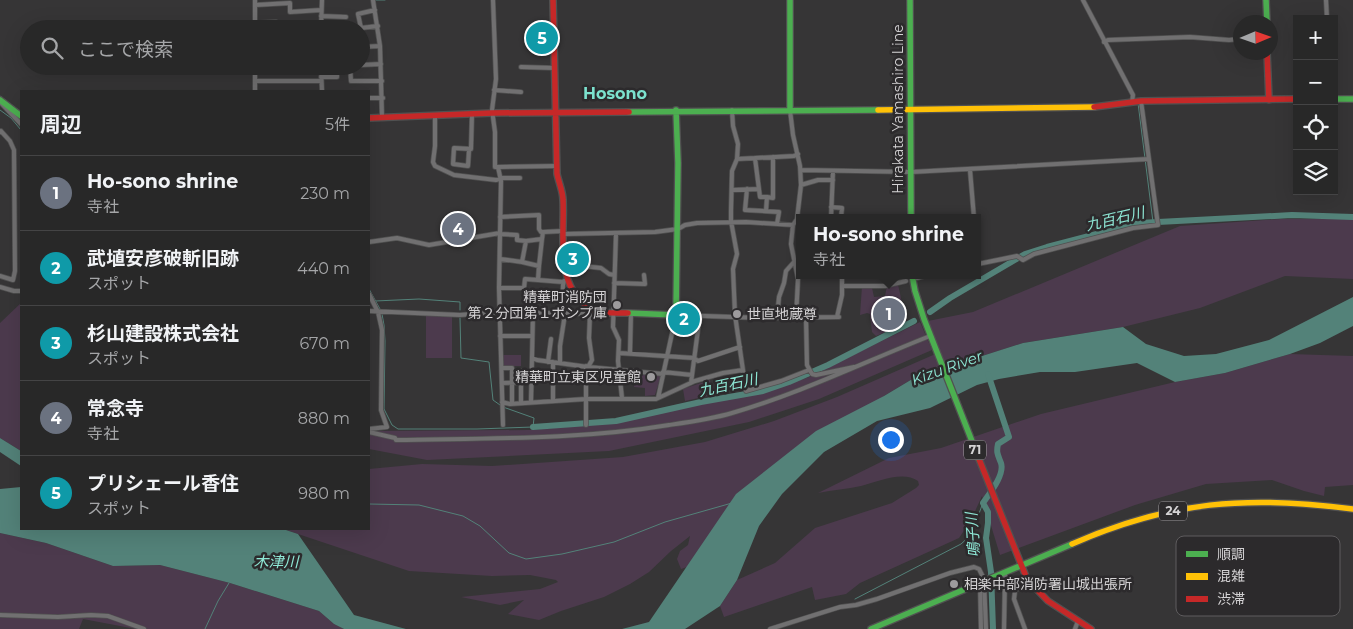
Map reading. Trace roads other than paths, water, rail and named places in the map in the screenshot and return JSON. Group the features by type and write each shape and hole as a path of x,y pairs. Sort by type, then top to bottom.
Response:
{"main road":[{"path":"554,0 557,166 563,198 565,281 592,312 676,315 678,229 676,110"},
{"path":"790,0 790,110"},
{"name":"Hirakata Yamashiro Line","path":"910,0 911,214"},
{"path":"1266,0 1267,15"},
{"path":"1268,60 1268,100"},
{"path":"370,118 492,113 676,110 1058,108 1141,101 1293,99"},
{"path":"1338,99 1353,99"},
{"path":"0,101 20,115"},
{"name":"71","path":"914,279 918,304 1027,579 1036,591 1050,603 1091,629"},
{"name":"24","path":"871,629 939,598 1004,573 1020,563 1119,525 1155,514 1198,506 1244,501 1280,501 1353,509"}],"street":[{"path":"322,0 322,20"},
{"path":"373,0 380,46 383,98 382,117"},
{"path":"493,0 496,61 492,113 495,167 498,167 500,178 499,288 503,425"},
{"path":"1083,0 1132,95 1132,102"},
{"path":"1326,0 1327,15"},
{"path":"255,20 255,2 290,2 290,12 322,10"},
{"path":"359,20 358,14 375,10"},
{"path":"322,16 346,16"},
{"path":"370,27 378,26"},
{"path":"1104,42 1108,40 1190,37 1233,40"},
{"path":"370,47 380,46"},
{"path":"370,65 381,64"},
{"path":"521,67 555,68"},
{"path":"255,75 255,90"},
{"path":"321,75 322,90"},
{"path":"255,81 321,79 337,77 337,75"},
{"path":"351,75 351,82 382,81"},
{"path":"494,90 521,92"},
{"path":"370,98 383,98"},
{"path":"0,101 20,123"},
{"path":"981,263 1017,256 1023,260 1034,254 1133,228 1158,225 1147,159 1141,101"},
{"path":"732,110 733,126 738,144 738,159 732,171 731,223 737,254 734,269 735,317 746,391 774,384 809,370"},
{"path":"790,110 800,170 801,186 797,214"},
{"path":"469,150 454,148 453,164 468,166 469,150 471,149 472,114"},
{"path":"435,115 433,162 435,166 454,175 496,180 500,178 520,178"},
{"path":"0,132 10,141 14,150 15,271 14,280 0,276"},
{"path":"738,159 794,156 798,154"},
{"path":"755,158 760,198 774,198 773,157"},
{"path":"800,170 910,172 1147,159"},
{"path":"498,167 557,166"},
{"path":"970,170 974,214"},
{"path":"831,214 833,171"},
{"path":"801,186 818,180 833,180"},
{"path":"746,189 745,210 778,212 777,224"},
{"path":"732,190 759,189"},
{"path":"766,211 767,198"},
{"path":"831,207 842,208 841,214"},
{"path":"500,217 539,215 539,229 541,232 616,234 678,229 684,225 697,223 796,223 791,244 796,268"},
{"path":"538,280 543,232"},
{"path":"370,242 397,238 429,244 500,234 517,235 517,240 542,239"},
{"path":"616,234 613,327 619,340 622,398"},
{"path":"522,262 526,241"},
{"path":"500,260 539,266"},
{"path":"777,318 779,296 786,271 795,263"},
{"path":"564,264 601,268 614,275"},
{"path":"614,283 645,284 644,275"},
{"path":"499,288 524,288 525,279 565,281 560,363"},
{"path":"796,318 798,279"},
{"path":"658,398 676,315 777,318 838,317 842,279"},
{"path":"842,286 885,286 906,281"},
{"path":"0,287 20,291"},
{"path":"370,296 378,312 382,330 381,410 387,427 385,429 370,430"},
{"path":"370,311 460,314 500,312 563,314 592,312 589,338 592,360 587,367 586,424"},
{"path":"531,402 532,313"},
{"path":"630,353 631,313"},
{"path":"691,383 701,316"},
{"path":"806,318 807,365 812,374 856,367"},
{"path":"500,336 532,336"},
{"path":"370,430 395,438 396,440 532,438 625,432 702,420 732,413 795,392 931,337"},
{"path":"551,339 554,400"},
{"path":"619,353 694,358 698,361 740,347"},
{"path":"532,358 587,367 692,375"},
{"path":"502,368 512,368 512,404"},
{"path":"502,402 512,404 554,400 658,398 691,383 723,373 744,370"},
{"path":"521,371 521,403"},
{"path":"502,383 531,382"},
{"path":"770,629 840,607 877,599 966,568 974,567 979,569 982,580 986,629"},
{"path":"1004,573 1009,585 1015,591"},
{"path":"1004,573 1004,629"},
{"path":"1025,629 1014,598 1015,591 1027,579"},
{"path":"981,629 982,580"},
{"path":"0,614 58,617 108,616 144,629"},
{"path":"1075,629 1078,621"}],"water":[{"name":"Kizu River","path":"1353,297 1353,326 1320,343 1225,373 1175,382 1137,363 1075,372 1040,372 977,385 930,408 877,421 824,452 782,494 759,526 737,580 720,606 685,629 622,629 649,622 736,494 816,431 884,396 919,375 1023,343 1123,327 1146,344 1184,356 1216,354 1269,340"},
{"path":"0,438 20,450 20,465 0,452"},
{"name":"木津川","path":"20,487 20,530 286,530 298,534 354,615 406,629 344,629 334,624 319,611 230,583 160,565 113,566 46,543 0,533 0,489"}],"waterway":[{"path":"375,0 385,0"},
{"path":"0,96 20,111"},
{"path":"1138,103 1153,222"},
{"path":"0,110 11,118 20,129"},
{"name":"九百石川","path":"930,312 950,298 1025,254 1139,223 1292,215 1353,217"},
{"path":"370,291 380,309"},
{"path":"375,301 419,299 460,302 460,310"},
{"path":"382,314 385,341 384,409 392,425 398,429 533,427 534,418 503,407"},
{"path":"460,318 461,358 489,362 493,400 500,405"},
{"name":"九百石川","path":"533,427 616,421 701,402 763,391 828,365 914,321"},
{"name":"鳴子川","path":"988,374 1009,437 998,444 997,452 1002,468 1001,473 983,503 988,512 986,538 991,572 993,629"},
{"path":"370,504 419,505 463,516 480,526 509,553 526,559 562,554 614,542 665,522 732,503"},
{"path":"855,599 961,544 972,530 983,503"},
{"path":"205,629 229,583"}],"place":[{"name":"プリシェール香住","path":"542,38"},
{"name":"常念寺","path":"458,229"},
{"name":"杉山建設株式会社","path":"573,259"},
{"name":"精華町消防団 第２分団第１ポンプ庫","path":"617,305"},
{"name":"世直地蔵尊","path":"737,314"},
{"name":"Ho-sono shrine","path":"889,314"},
{"name":"武埴安彦破斬旧跡","path":"684,319"},
{"name":"精華町立東区児童館","path":"651,377"},
{"name":"相楽中部消防署山城出張所","path":"954,584"}],"district":[{"name":"Hosono","path":"615,93"}]}
